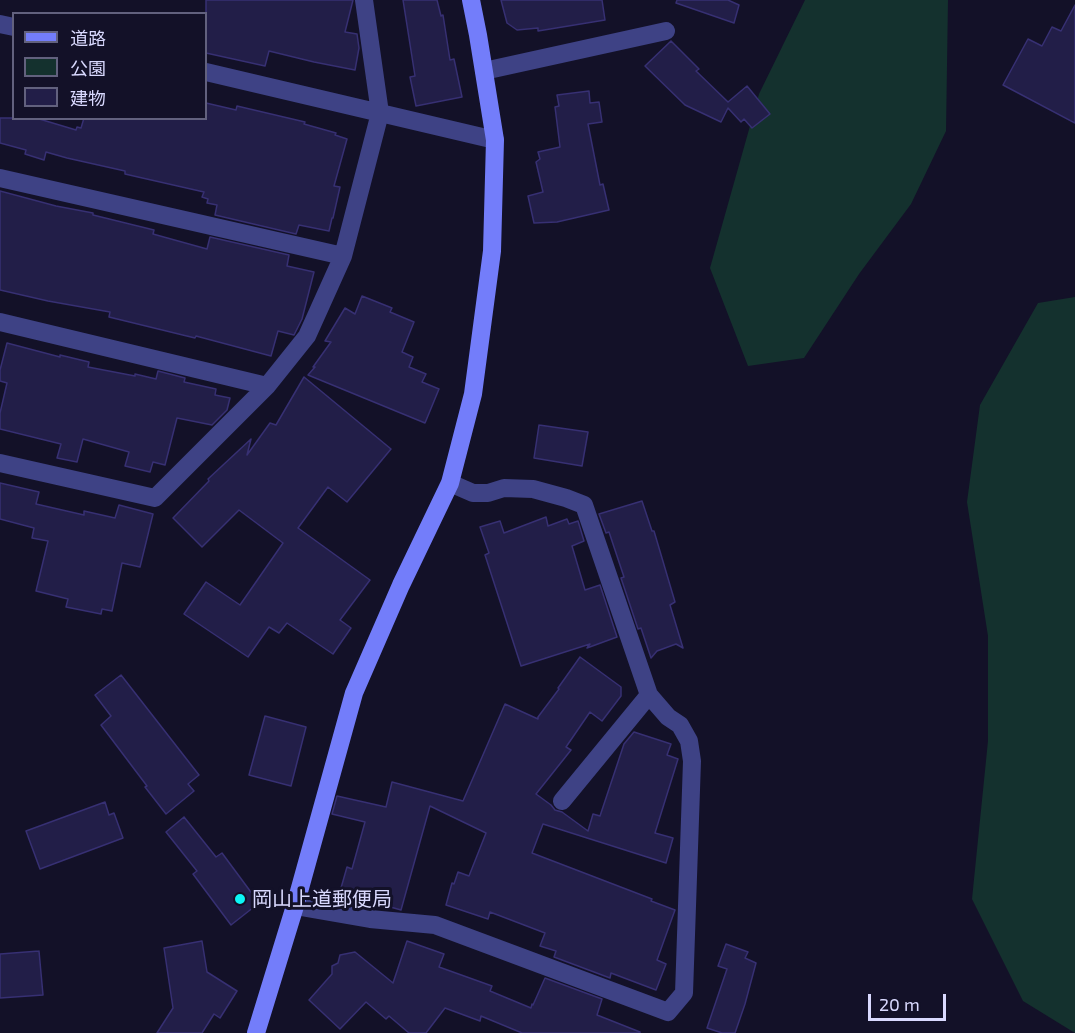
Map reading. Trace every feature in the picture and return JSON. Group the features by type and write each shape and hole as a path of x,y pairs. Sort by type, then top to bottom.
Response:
{"street":[{"path":"0,463 155,498 267,386 307,336 343,256 380,113 364,0"},
{"path":"256,1033 295,906 354,693 401,585 450,483 473,394 491,262 495,140 471,0"},
{"path":"484,71 666,31"},
{"path":"207,72 495,140"},
{"path":"0,178 343,256"},
{"path":"0,322 267,386"},
{"path":"295,906 370,919 435,925 668,1012 684,993 692,761 689,741 680,725 668,717 649,695 584,505 533,489 504,488 488,493 473,494 450,483"},
{"path":"562,801 649,695"}],"green space":[{"path":"805,0 948,0 946,131 911,204 859,274 804,358 748,366 710,268 759,94"},
{"path":"1075,297 1075,1033 1023,1001 972,899 988,741 988,636 967,502 980,405 1038,303"}],"building":[{"path":"206,0 353,0 345,32 357,34 359,48 355,70 269,51 265,66 207,53"},
{"path":"403,0 437,0 441,16 443,15 450,60 454,59 462,97 416,106 410,77 415,76"},
{"path":"501,0 602,0 605,20 538,31 538,28 517,30 507,23"},
{"path":"677,0 728,0 739,5 734,23 676,3"},
{"path":"1075,5 1075,123 1003,85 1028,39 1042,46 1052,27 1061,31"},
{"path":"671,41 699,69 696,71 728,102 747,86 770,114 752,128 744,119 741,122 728,108 721,122 685,105 645,66"},
{"path":"589,91 590,103 599,102 602,122 588,124 600,185 603,184 609,210 557,222 534,223 528,196 543,192 536,162 540,159 538,152 560,147 555,107 559,106 557,95"},
{"path":"207,103 236,110 237,106 305,122 304,124 336,133 335,135 347,139 334,186 340,187 329,231 299,225 296,234 215,215 217,205 207,203 208,199 202,197 204,192 125,174 125,171 46,152 44,160 25,154 26,150 0,143 0,118 43,120 76,130 77,127 81,128 83,120 207,120"},
{"path":"0,191 154,230 153,234 207,249 210,237 289,255 287,266 314,272 302,319 294,335 278,331 271,356 196,336 195,338 109,317 110,312 0,290"},
{"path":"362,296 392,308 390,312 414,322 402,352 413,357 409,367 426,374 422,382 439,389 425,423 308,375 331,342 325,341 345,308 355,314"},
{"path":"7,343 89,362 88,367 156,379 158,371 185,378 184,382 216,389 215,395 230,398 227,410 212,425 177,418 165,465 153,462 150,472 125,466 129,452 83,439 77,462 57,458 61,444 0,429 0,413 7,383 0,381 0,370"},
{"path":"304,377 391,449 347,502 328,487 298,528 370,580 340,620 351,628 333,654 287,623 279,633 269,627 248,657 184,614 206,582 240,605 283,543 239,510 202,547 173,518 209,481 208,479 251,439 247,455 270,423 276,425"},
{"path":"539,425 588,432 582,466 534,458"},
{"path":"0,483 39,492 36,504 84,515 84,511 115,518 119,505 153,514 140,567 122,563 112,611 102,609 101,614 66,607 68,599 36,591 48,541 32,538 34,528 0,519"},
{"path":"642,501 652,531 654,531 675,602 670,605 683,648 676,644 657,651 651,658 641,628 638,629 621,578 624,577 609,532 606,533 599,514"},
{"path":"546,517 548,526 567,519 569,524 578,521 584,541 572,546 585,590 600,585 617,637 587,648 590,644 521,666 485,555 489,553 480,527 500,521 504,533"},
{"path":"580,657 621,687 621,696 602,721 590,712 566,747 571,750 536,794 555,810 562,812 588,831 593,814 600,816 624,744 634,732 671,744 667,755 678,759 655,833 673,838 666,863 543,824 532,853 675,910 657,960 666,964 656,990 611,973 610,978 554,957 556,951 540,946 545,933 490,912 488,919 446,905 452,883 454,884 458,872 469,876 486,833 430,806 401,910 348,895 349,890 341,888 347,867 352,869 365,822 332,814 337,796 386,807 392,782 463,801 505,704 538,719"},
{"path":"121,675 199,775 188,784 194,791 166,814 101,725 111,716 95,695"},
{"path":"265,716 306,727 291,786 249,775"},
{"path":"105,802 109,815 114,813 123,838 40,869 26,831"},
{"path":"184,817 216,857 222,853 259,903 231,925 193,874 197,871 166,832"},
{"path":"202,941 207,972 237,991 220,1018 214,1014 202,1033 157,1033 173,1008 164,948"},
{"path":"407,941 444,954 439,967 492,986 490,991 531,1008 545,978 602,999 597,1015 640,1033 522,1033 481,1016 480,1021 445,1008 426,1033 409,1033 389,1016 386,1019 366,1002 340,1029 309,1000 332,974 332,966 338,963 340,955 355,952 393,983"},
{"path":"726,944 748,952 745,958 756,963 735,1033 722,1033 707,1028 727,969 718,966"},
{"path":"39,951 43,995 0,998 0,954"}],"place":[{"name":"岡山上道郵便局","path":"240,899"}]}
